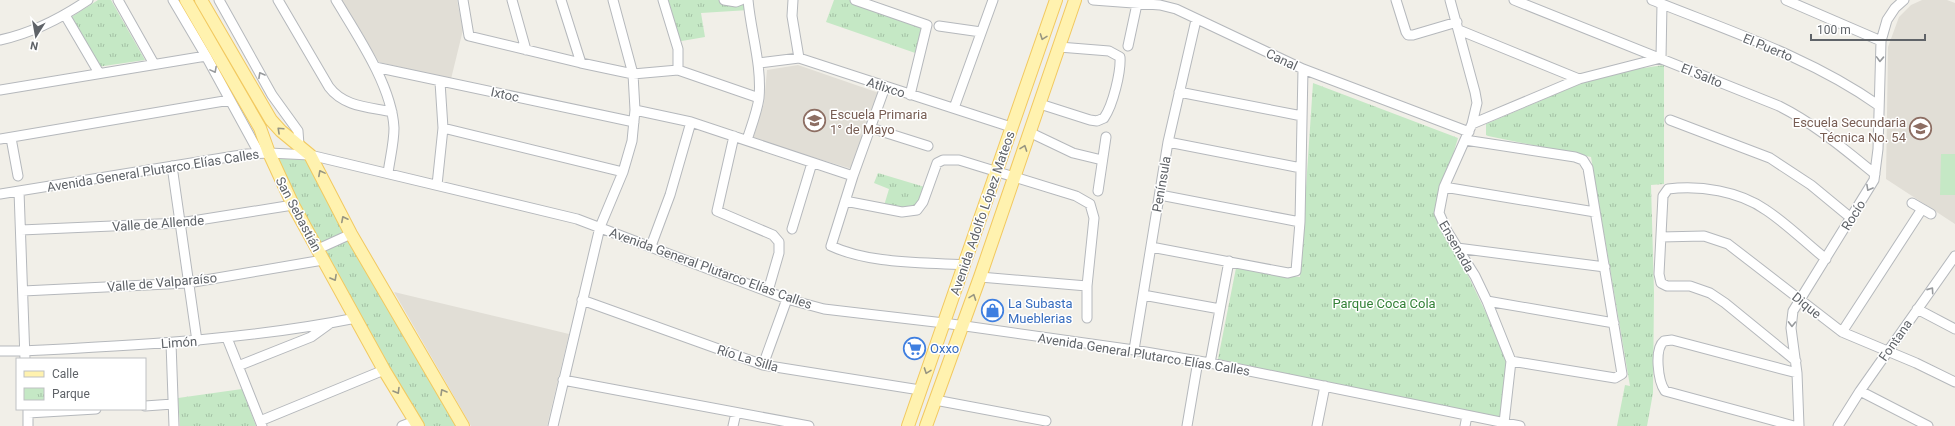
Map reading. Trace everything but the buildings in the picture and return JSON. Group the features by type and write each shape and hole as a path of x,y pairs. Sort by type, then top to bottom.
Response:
{"main road":[{"name":"San Sebastián","path":"186,0 260,128 264,153 384,370 416,424"},
{"path":"201,0 269,116 282,131 310,155 351,234 463,426"},
{"name":"Avenida Adolfo López Mateos","path":"908,426 1056,0"},
{"name":"Avenida Adolfo López Mateos","path":"926,426 980,277 1075,0"}],"street":[{"path":"0,40 28,33 65,15 88,0"},
{"path":"118,0 154,64"},
{"name":"San Sebastián","path":"173,0 230,100 264,153"},
{"path":"218,0 275,100 298,131 299,145"},
{"path":"278,0 329,87 338,98 353,104 392,112"},
{"path":"336,0 376,67 392,112 394,136 388,173"},
{"path":"463,0 469,36 633,74 678,70 759,98"},
{"path":"512,0 526,50"},
{"path":"561,0 581,63"},
{"path":"554,426 563,380 600,227 629,154 634,122 635,110 633,74 613,0"},
{"path":"663,0 678,49 678,70"},
{"path":"724,0 730,2 741,0"},
{"path":"747,140 759,98 759,63 748,0"},
{"path":"793,0 792,16 799,58"},
{"path":"855,0 927,25 910,95"},
{"path":"954,108 992,0"},
{"name":"Canal","path":"1093,0 1168,7 1303,68 1469,132 1583,160 1588,168 1595,212"},
{"path":"1396,0 1408,35 1458,26 1579,79"},
{"name":"Ensenada","path":"1450,0 1475,92 1476,103 1469,132 1444,187 1439,213 1487,301 1511,361 1504,423"},
{"name":"El Salto","path":"1514,0 1779,106 1801,117 1823,131 1875,174"},
{"name":"El Puerto","path":"1652,0 1807,63 1853,87 1878,105"},
{"path":"1786,0 1881,41"},
{"name":"Rocío","path":"1798,426 1797,373 1792,320 1793,311 1799,299 1870,188 1875,174 1881,41 1887,20 1895,8 1903,0"},
{"path":"1128,46 1137,4"},
{"path":"1469,132 1579,79 1661,58 1662,4"},
{"path":"65,15 99,73"},
{"path":"198,42 197,30 200,24 211,17 220,17 232,24"},
{"name":"Península","path":"1134,350 1168,142 1196,20"},
{"path":"939,26 981,32"},
{"path":"1040,104 1085,119 1102,120 1108,112 1118,79 1120,57 1109,51 1059,47"},
{"path":"0,90 206,56"},
{"name":"Atlixco","path":"759,63 799,58 1011,127"},
{"name":"Ixtoc","path":"376,67 440,82 634,122"},
{"path":"1151,246 1288,273 1296,272 1300,222 1303,68"},
{"path":"437,185 443,128 440,82"},
{"path":"885,87 853,176 831,246 849,254 867,257 964,265"},
{"path":"1179,92 1302,116"},
{"path":"0,139 230,100"},
{"path":"635,110 691,122 853,176"},
{"path":"1670,120 1770,158 1811,185 1851,218"},
{"path":"652,246 670,195 691,122"},
{"path":"443,128 623,172"},
{"path":"871,128 928,146"},
{"path":"1029,132 1073,153 1102,160"},
{"path":"734,136 717,211 773,235 779,242 779,253 768,291"},
{"path":"1098,191 1106,137"},
{"path":"11,138 18,176"},
{"path":"1168,142 1301,168"},
{"name":"Avenida General Plutarco Elías Calles","path":"0,194 172,166 264,153 310,155 569,217 652,246 787,298 835,312 962,325 1134,350 1210,363 1520,426"},
{"path":"845,201 903,212 917,210 923,202 937,163 943,160 959,160 1076,196 1090,204 1094,218 1087,286 1087,318"},
{"path":"792,230 812,163"},
{"path":"172,166 197,341"},
{"path":"1444,187 1595,212 1623,370 1620,376 1615,378 1511,361"},
{"path":"1796,361 1726,304 1710,293 1690,286 1666,286 1661,283 1662,196 1666,191 1674,188 1694,188 1720,191 1756,204 1766,209 1826,259"},
{"path":"19,191 25,355"},
{"path":"1160,194 1300,222"},
{"path":"1912,203 1931,214"},
{"name":"Valle de Allende","path":"21,230 180,222 293,205"},
{"path":"1842,332 1922,209"},
{"name":"Valle de Valparaíso","path":"23,291 188,283 321,254 351,234"},
{"name":"Dique","path":"1661,237 1704,236 1728,244 1842,332 1888,351 1955,382"},
{"path":"1457,248 1605,267"},
{"name":"Fontana","path":"1838,426 1860,391 1955,256"},
{"path":"1210,363 1229,261"},
{"path":"1946,269 1955,272"},
{"path":"980,277 1087,286"},
{"path":"1143,295 1220,309"},
{"path":"763,365 787,298"},
{"name":"Río La Silla","path":"582,300 763,365 920,390"},
{"path":"1487,301 1614,323"},
{"path":"1917,309 1955,330"},
{"name":"Limón","path":"0,351 25,355 197,341 227,338 356,318"},
{"path":"238,366 310,337 330,323"},
{"path":"227,338 261,424 384,370"},
{"path":"1794,426 1665,391 1660,383 1659,352 1662,343 1672,340 1797,373"},
{"path":"170,343 174,426"},
{"path":"1187,426 1198,361"},
{"path":"563,380 810,426"},
{"path":"1317,426 1325,386"},
{"path":"1860,391 1928,426"},
{"path":"935,400 1046,421"},
{"path":"146,406 173,404"},
{"path":"28,426 28,411 62,410"},
{"path":"733,426 736,413"},
{"path":"1465,426 1467,416"},
{"path":"402,426 416,424"}],"shaded area":[{"path":"341,0 457,0 463,30 451,79 379,62"},
{"name":"Escuela Secundaria Técnica No. 54","path":"1922,0 1947,0 1955,3 1955,224 1886,179 1888,47 1899,17 1911,5"},
{"name":"Escuela Primaria 1° de Mayo","path":"798,65 879,93 852,169 753,139 764,103 767,70"},
{"path":"394,292 569,334 547,426 471,426"}],"green space":[{"path":"98,0 111,0 145,60 97,67 70,18"},
{"path":"663,0 748,0 749,10 701,13 705,37 676,42"},
{"path":"834,0 855,0 925,22 921,55 826,22"},
{"path":"1664,65 1664,184 1651,185 1654,292 1653,393 1647,426 1617,426 1625,385 1630,386 1591,157 1488,136 1486,135 1486,124 1603,74"},
{"name":"Parque Coca Cola","path":"1313,83 1458,138 1436,211 1509,361 1500,420 1218,359 1236,268 1300,277"},
{"path":"269,153 310,155 462,426 418,426"},
{"path":"1941,154 1955,154 1955,195 1940,195"},
{"path":"878,173 928,188 917,210 883,209 889,189 874,183"},
{"path":"242,389 256,426 180,426 178,398"}],"place":[{"name":"Escuela Primaria 1° de Mayo","path":"814,121"},
{"name":"Escuela Secundaria Técnica No. 54","path":"1921,129"},
{"name":"La Subasta Mueblerias","path":"992,310"},
{"name":"Oxxo","path":"914,348"}]}
